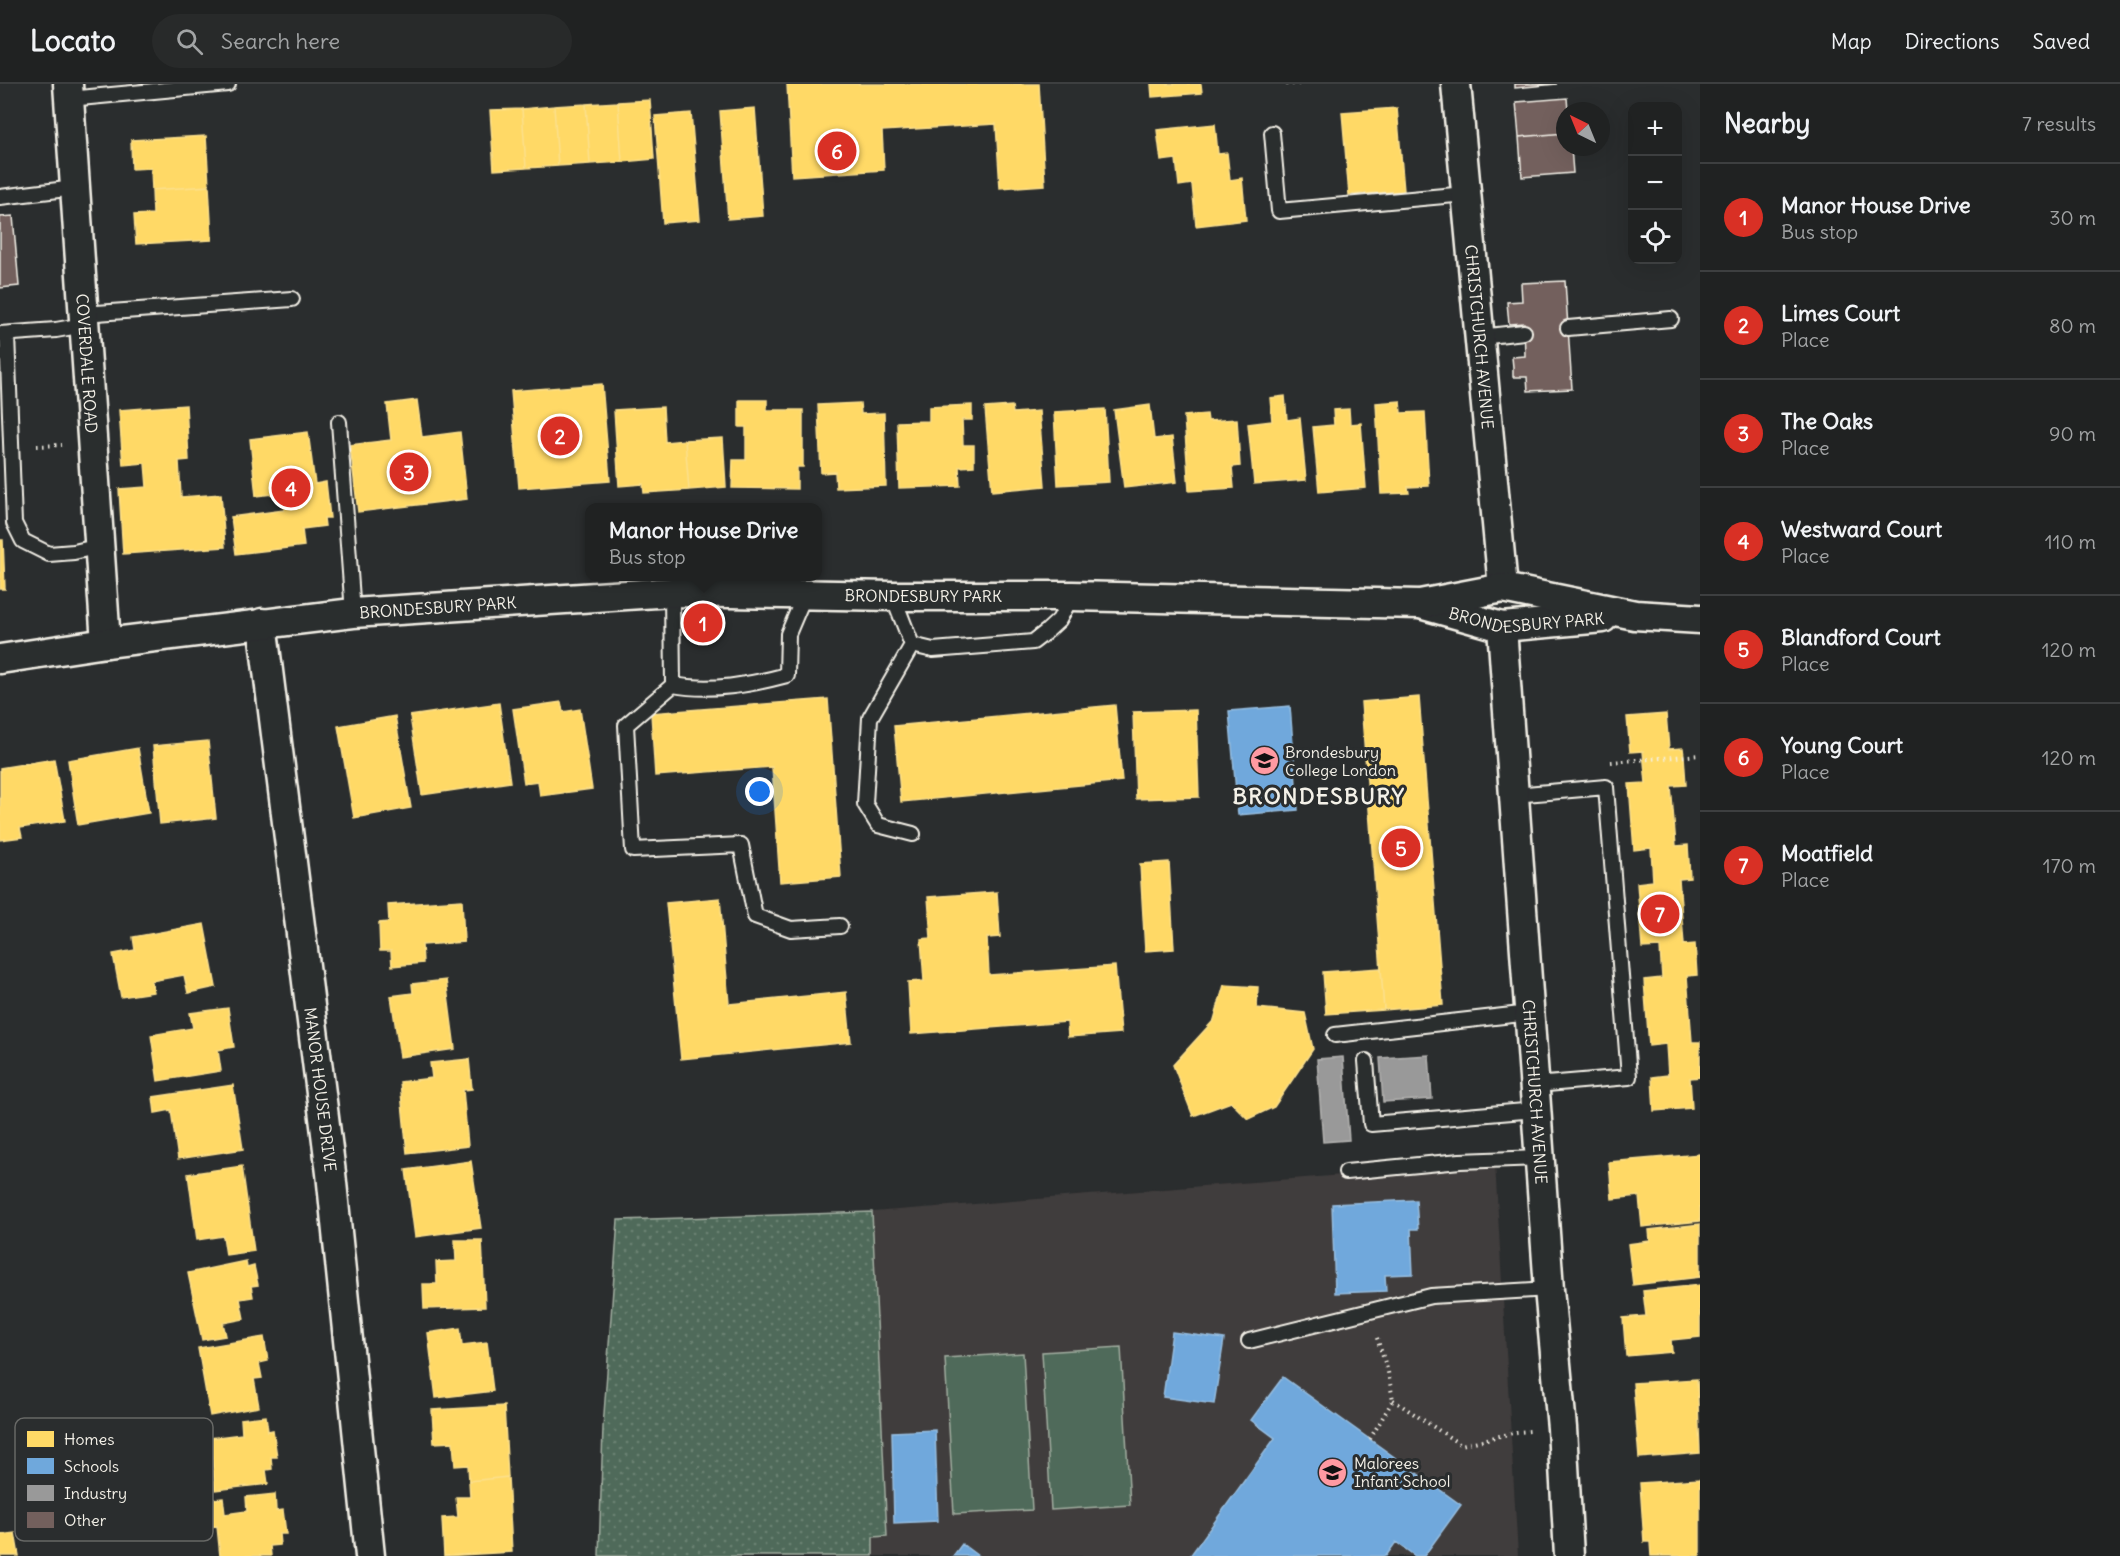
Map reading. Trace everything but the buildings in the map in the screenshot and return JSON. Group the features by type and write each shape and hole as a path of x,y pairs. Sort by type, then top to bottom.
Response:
{"street":[{"name":"CHRISTCHURCH AVENUE","path":"1456,84 1503,588"},
{"name":"COVERDALE ROAD","path":"68,91 106,644"},
{"name":"BRONDESBURY PARK","path":"0,659 262,623 353,613 672,592 1072,596 1420,604 1503,588 1635,615 1700,619"},
{"name":"BRONDESBURY PARK","path":"1420,604 1502,627 1635,615"},
{"name":"MANOR HOUSE DRIVE","path":"262,623 331,1173 370,1556"},
{"name":"CHRISTCHURCH AVENUE","path":"1502,627 1549,1289 1562,1428 1569,1556"}],"lane":[{"path":"68,91 228,84"},
{"path":"1272,133 1279,212 1466,194"},
{"path":"0,197 75,188"},
{"path":"100,546 74,552 49,554 23,541 14,523 4,334 56,330 84,319 292,299"},
{"path":"1568,328 1671,319"},
{"path":"1480,337 1524,332"},
{"path":"339,422 353,613"},
{"path":"672,592 673,685"},
{"path":"673,685 690,688 749,685 787,675 788,634 805,594"},
{"path":"893,596 912,645"},
{"path":"912,645 933,650 1033,642 1059,620 1072,596"},
{"path":"912,645 870,718 865,804 878,825 913,834"},
{"path":"673,685 626,725 633,850 741,845 755,916 791,928 840,926"},
{"path":"1366,1060 1371,1124 1536,1098 1629,1077 1606,788 1514,795"},
{"path":"1335,1035 1530,1013"},
{"path":"1346,1172 1460,1161 1541,1158"},
{"path":"1249,1341 1431,1296 1549,1289"}],"path":[{"path":"1286,84 1299,84"},
{"path":"11,447 92,444"},
{"path":"1368,1311 1388,1372 1393,1400 1370,1439"},
{"path":"1393,1400 1461,1445 1517,1432 1562,1428"}],"shaded area":[{"path":"1495,1163 1518,1556 599,1556 618,1220 872,1212"}],"green space":[{"path":"872,1212 887,1536 873,1537 873,1556 599,1556 603,1428 618,1220"},
{"path":"1121,1347 1130,1505 1051,1510 1042,1352"},
{"path":"1023,1353 1032,1510 954,1514 945,1358"}],"place":[{"name":"Young Court","path":"837,151"},
{"name":"Limes Court","path":"560,436"},
{"name":"The Oaks","path":"409,472"},
{"name":"Westward Court","path":"291,488"},
{"name":"Manor House Drive","path":"703,623"},
{"name":"Brondesbury College London","path":"1264,761"},
{"name":"Blandford Court","path":"1401,848"},
{"name":"Moatfield","path":"1660,914"},
{"name":"Malorees Infant School","path":"1333,1472"}],"district":[{"name":"BRONDESBURY","path":"1319,796"}]}
